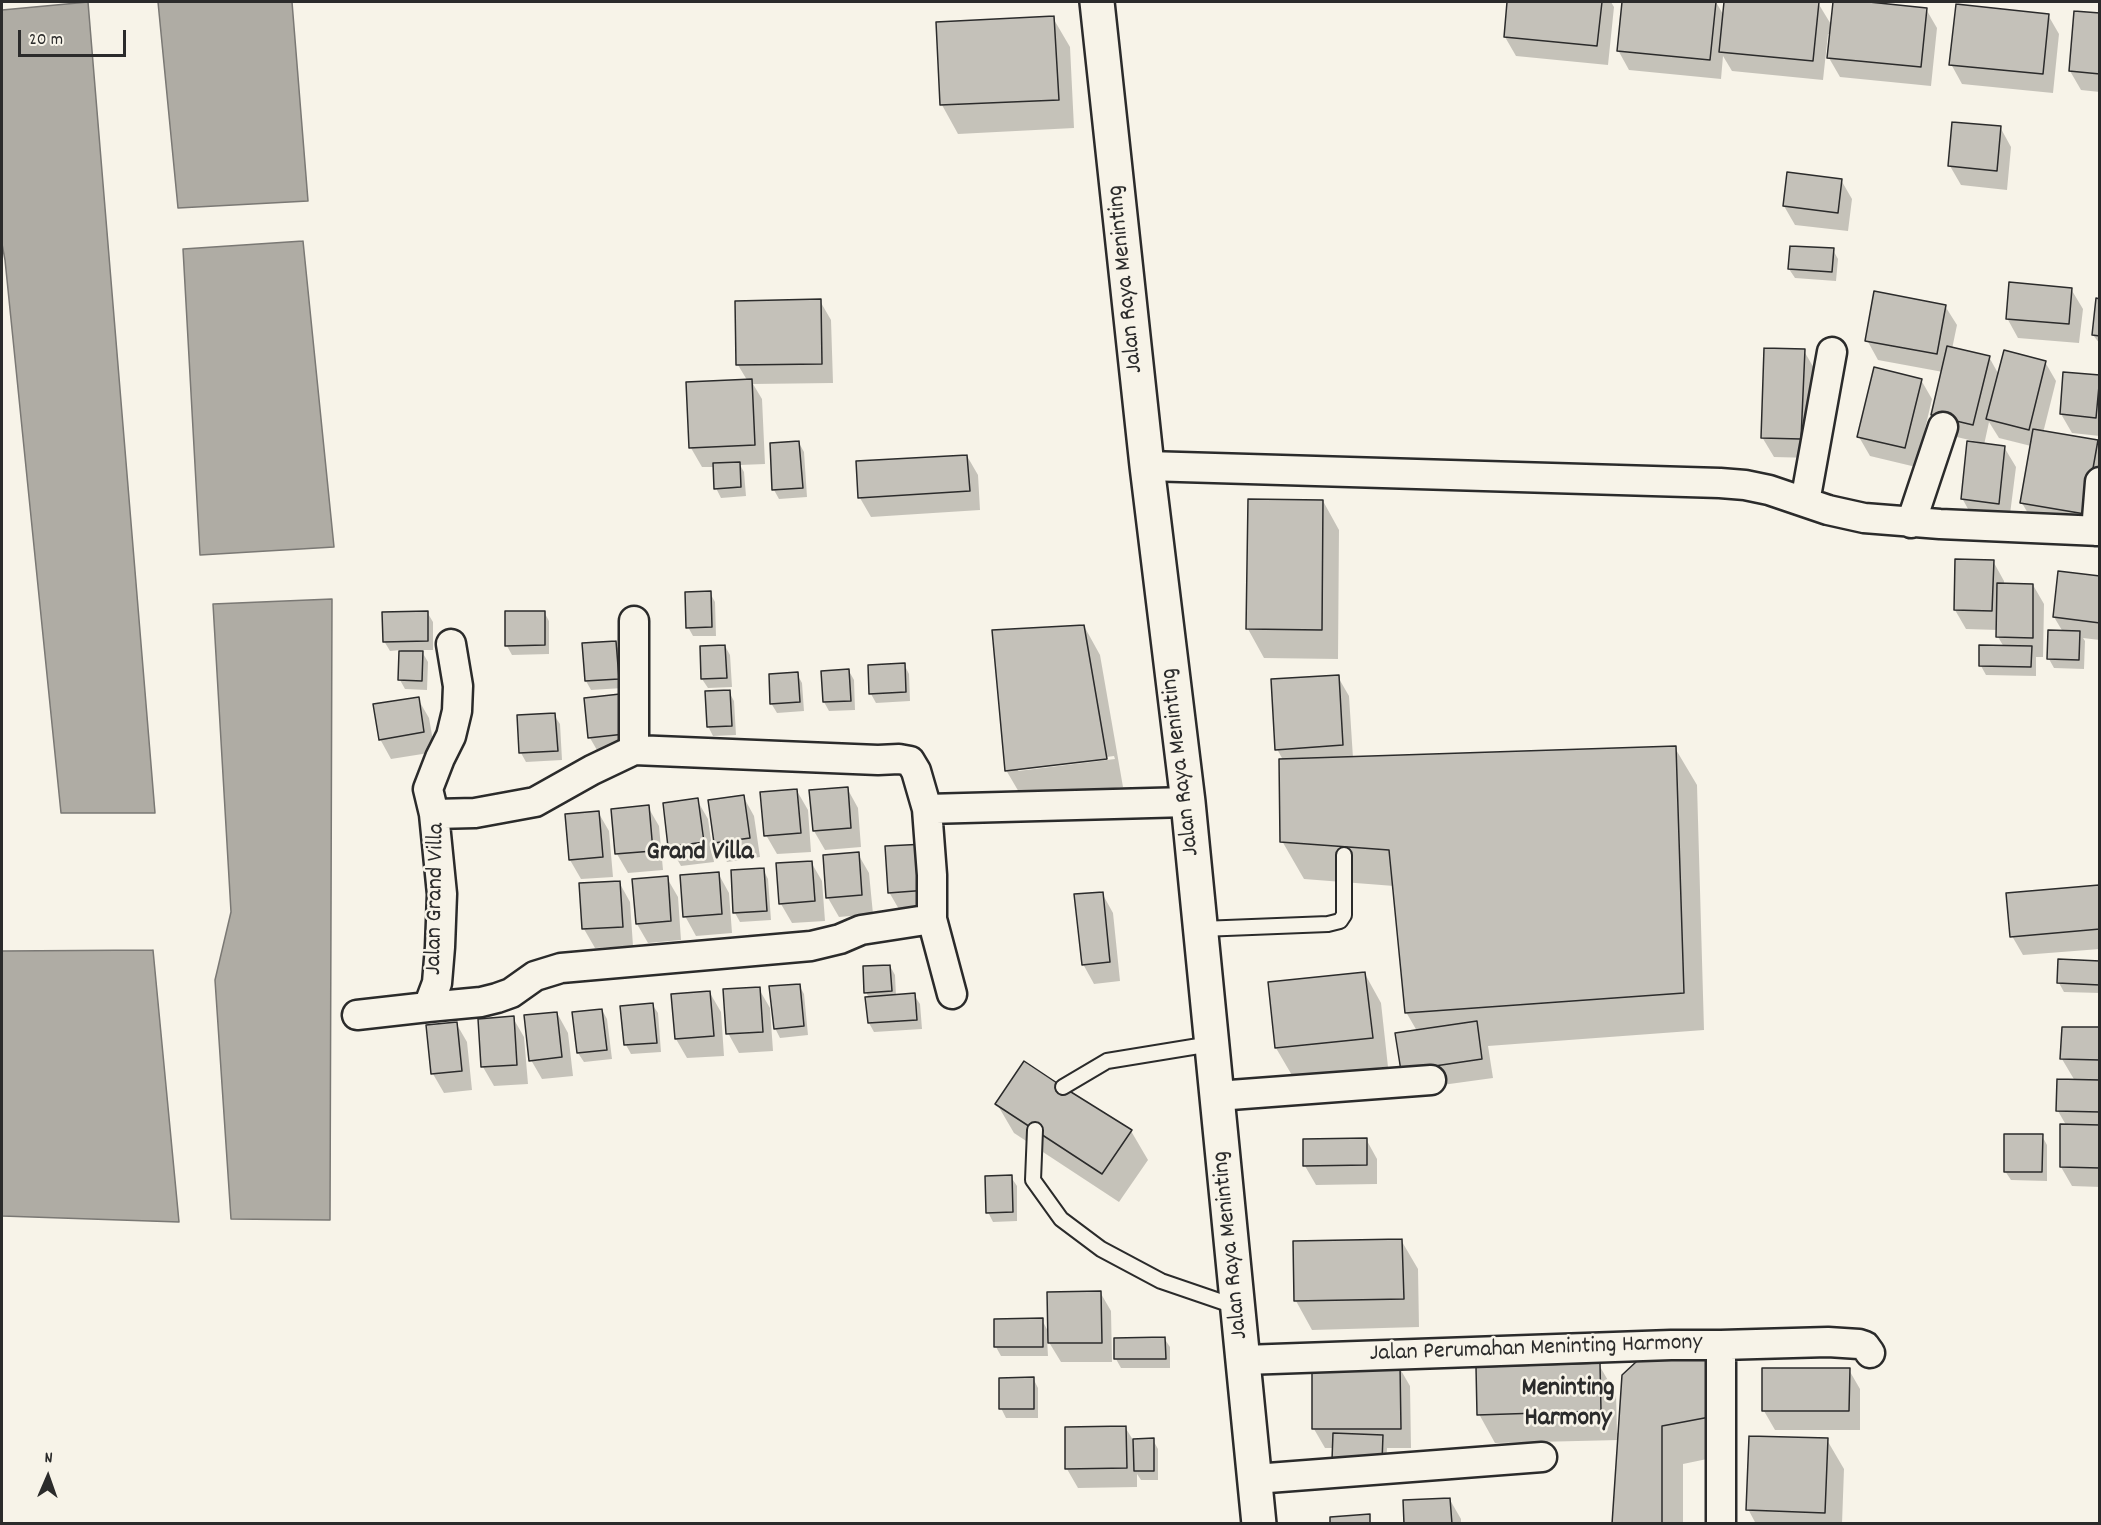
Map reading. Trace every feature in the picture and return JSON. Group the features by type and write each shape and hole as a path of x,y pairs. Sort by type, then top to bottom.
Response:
{"highway":[{"name":"Jalan Raya Meninting","path":"1097,2 1147,466 1188,802 1259,1524"}],"street":[{"path":"1804,502 1832,352"},
{"path":"1911,523 1943,427"},
{"path":"1147,466 1720,483 1769,490 1864,518 1911,523 2098,531 2100,482"},
{"path":"634,621 634,750"},
{"path":"434,814 429,789 451,736 457,711 458,686 451,644"},
{"name":"Jalan Grand Villa","path":"634,750 909,761 916,771 927,809 932,868 932,919 861,930 840,939 811,946 561,968 535,976 511,993 497,998 481,1002 428,1007 437,983 441,936 442,894 434,814 475,813 535,802 592,770 634,750"},
{"path":"927,809 1188,802"},
{"path":"932,919 951,994"},
{"path":"357,1015 428,1007"},
{"path":"1217,1096 1431,1080"},
{"path":"1721,1345 1828,1342 1859,1344 1865,1346 1870,1353"},
{"name":"Jalan Perumahan Meninting Harmony","path":"1244,1360 1721,1345 1721,1524"},
{"path":"1255,1479 1542,1457"}],"lane":[{"path":"1201,929 1328,924 1340,921 1344,915 1344,855"},
{"path":"1063,1087 1107,1061 1212,1044"},
{"path":"1035,1130 1033,1180 1061,1219 1101,1249 1161,1281 1239,1307"}],"shaded area":[{"path":"88,2 155,813 61,813 2,244 2,10"},
{"path":"158,2 292,2 308,201 178,208"},
{"path":"303,241 334,547 200,555 183,249"},
{"path":"332,599 330,1220 231,1219 215,980 231,912 213,604"},
{"path":"153,950 179,1222 2,1216 2,951"}],"building":[{"path":"1507,2 1602,2 1597,46 1504,37"},
{"path":"1622,2 1716,2 1710,60 1617,51"},
{"path":"1724,2 1819,2 1813,61 1719,52"},
{"path":"1833,2 1869,2 1927,8 1921,67 1827,58"},
{"path":"1956,4 2049,14 2043,74 1949,65"},
{"path":"2074,11 2100,13 2100,74 2069,71"},
{"path":"1054,16 1059,100 940,105 936,22"},
{"path":"1952,122 2001,126 1997,171 1948,166"},
{"path":"1787,172 1842,179 1838,213 1783,206"},
{"path":"1790,246 1834,248 1832,272 1788,269"},
{"path":"2009,282 2072,288 2069,324 2006,319"},
{"path":"1874,291 1946,305 1937,354 1865,341"},
{"path":"2096,298 2100,299 2100,336 2092,335"},
{"path":"821,299 822,364 736,365 735,301"},
{"path":"1947,346 1990,356 1973,425 1931,415"},
{"path":"1764,348 1805,349 1801,439 1761,438"},
{"path":"2004,350 2046,361 2029,430 1986,419"},
{"path":"1874,367 1922,379 1905,448 1857,437"},
{"path":"2063,372 2100,375 2096,418 2060,414"},
{"path":"752,379 755,445 689,448 686,382"},
{"path":"2033,429 2098,440 2085,514 2020,503"},
{"path":"799,441 803,488 772,490 770,443"},
{"path":"1967,441 2005,446 1999,504 1961,499"},
{"path":"967,455 970,491 858,498 856,461"},
{"path":"740,462 741,487 714,489 713,463"},
{"path":"1248,499 1323,500 1322,630 1246,629"},
{"path":"1955,559 1994,560 1992,611 1954,610"},
{"path":"2058,571 2100,576 2100,623 2053,617"},
{"path":"1997,583 2033,584 2033,638 1996,637"},
{"path":"711,591 712,627 686,628 685,592"},
{"path":"428,611 428,641 383,642 382,612"},
{"path":"505,611 545,611 545,645 505,646"},
{"path":"1084,625 1107,759 1005,771 992,630"},
{"path":"2048,630 2080,631 2079,660 2047,659"},
{"path":"616,641 619,679 585,681 582,643"},
{"path":"725,645 727,678 701,679 700,646"},
{"path":"1979,645 2032,646 2031,667 1979,666"},
{"path":"399,651 423,651 422,681 398,680"},
{"path":"905,663 906,692 869,694 868,665"},
{"path":"849,669 851,701 823,702 821,671"},
{"path":"798,672 800,702 770,704 769,674"},
{"path":"1339,675 1343,745 1275,750 1271,679"},
{"path":"730,690 732,726 707,727 705,691"},
{"path":"620,694 625,734 588,738 584,698"},
{"path":"419,697 424,732 379,740 373,704"},
{"path":"555,713 558,751 519,753 517,715"},
{"path":"1676,746 1684,993 1405,1013 1389,850 1280,842 1279,759"},
{"path":"848,787 851,828 813,831 809,790"},
{"path":"797,789 801,833 764,836 760,792"},
{"path":"744,795 750,838 714,843 708,800"},
{"path":"698,798 704,842 668,847 663,803"},
{"path":"649,805 653,851 615,854 611,809"},
{"path":"599,811 603,857 569,860 565,814"},
{"path":"926,844 928,890 888,893 885,846"},
{"path":"859,852 862,895 826,898 823,855"},
{"path":"812,861 815,901 779,904 776,863"},
{"path":"764,868 767,911 733,913 731,870"},
{"path":"719,872 722,914 683,917 680,875"},
{"path":"668,876 671,921 636,924 632,879"},
{"path":"620,881 623,927 582,929 579,883"},
{"path":"2099,885 2100,929 2010,937 2006,893"},
{"path":"1103,892 1110,962 1082,965 1074,894"},
{"path":"2058,959 2100,961 2100,985 2057,983"},
{"path":"890,965 892,991 864,993 863,966"},
{"path":"1365,972 1373,1038 1275,1048 1268,982"},
{"path":"800,984 804,1026 774,1029 769,986"},
{"path":"760,987 763,1032 726,1034 723,989"},
{"path":"710,991 714,1036 675,1039 671,994"},
{"path":"915,993 917,1020 868,1023 865,997"},
{"path":"653,1003 657,1043 624,1045 620,1006"},
{"path":"602,1009 607,1050 577,1053 572,1012"},
{"path":"557,1012 562,1057 529,1061 524,1015"},
{"path":"514,1016 517,1065 481,1067 478,1019"},
{"path":"1477,1021 1482,1059 1401,1071 1395,1033"},
{"path":"457,1022 462,1071 431,1074 426,1025"},
{"path":"2062,1027 2100,1027 2100,1060 2060,1059"},
{"path":"1024,1061 1132,1130 1102,1174 995,1104"},
{"path":"2057,1079 2100,1080 2100,1112 2056,1111"},
{"path":"2060,1124 2100,1125 2100,1168 2060,1167"},
{"path":"2004,1134 2043,1134 2042,1172 2004,1172"},
{"path":"1367,1138 1367,1165 1303,1166 1303,1139"},
{"path":"1012,1175 1013,1212 986,1213 985,1176"},
{"path":"1402,1239 1404,1299 1294,1301 1293,1241"},
{"path":"1101,1291 1102,1343 1048,1343 1047,1292"},
{"path":"1043,1318 1043,1347 994,1347 994,1319"},
{"path":"1165,1337 1166,1359 1114,1359 1114,1338"},
{"path":"1714,1355 1715,1416 1662,1426 1662,1524 1612,1524 1622,1375 1637,1361"},
{"path":"1600,1363 1601,1411 1477,1415 1476,1367"},
{"path":"1400,1365 1401,1429 1312,1429 1312,1366"},
{"path":"1762,1368 1850,1368 1849,1411 1762,1411"},
{"path":"1034,1377 1034,1409 999,1409 999,1378"},
{"path":"1126,1426 1127,1468 1065,1469 1065,1427"},
{"path":"1333,1433 1383,1435 1382,1462 1332,1460"},
{"path":"1749,1436 1828,1438 1825,1513 1746,1510"},
{"path":"1154,1438 1154,1471 1134,1471 1133,1439"},
{"path":"1450,1498 1452,1524 1404,1524 1403,1500"},
{"path":"1370,1514 1370,1524 1330,1524 1330,1517"}],"district":[{"name":"Grand Villa","path":"700,854"},
{"name":"Meninting Harmony","path":"1568,1405"}]}
